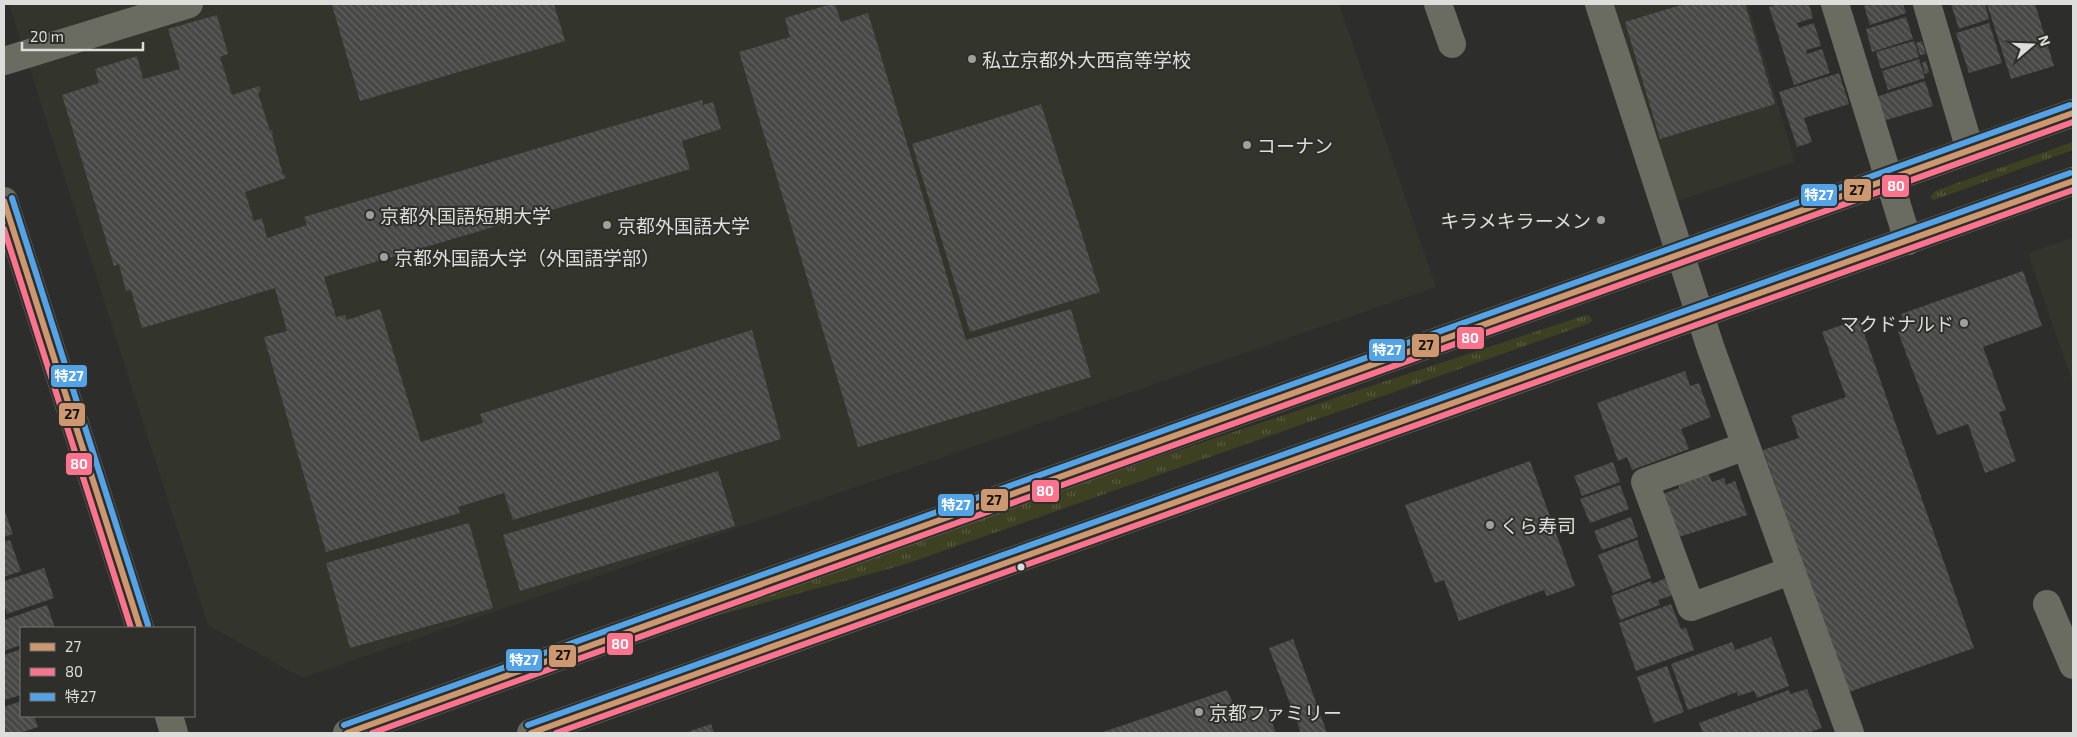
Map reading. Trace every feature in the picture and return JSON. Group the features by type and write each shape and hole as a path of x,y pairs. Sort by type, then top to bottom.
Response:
{"main road":[{"path":"4,201 140,627"},
{"path":"168,717 174,733"}],"street":[{"path":"4,61 189,4"},
{"path":"1438,4 1452,44"},
{"path":"1598,4 1679,255 1790,572 1850,733"},
{"path":"1835,4 1908,241"},
{"path":"1928,4 1970,150"},
{"path":"347,733 2073,113"},
{"path":"531,733 2073,181"},
{"path":"1746,446 1645,482 1691,607 1790,572"},
{"path":"2047,604 2073,665"}],"shaded area":[{"name":"京都外国語大学","path":"9,4 1339,4 1436,287 302,678 208,625"},
{"path":"1614,4 1748,4 1795,162 1668,204 1605,6"},
{"path":"2073,237 2073,383 2028,254"}],"green space":[{"path":"2073,142 2073,150 1934,200 1930,198 1935,191"},
{"path":"1586,315 1590,316 1592,320 1590,323 903,565 649,634 651,627"}],"building":[{"path":"554,4 565,41 360,101 332,5"},
{"path":"835,4 841,22 868,13 966,340 1071,309 1091,377 858,447 739,52 790,37 785,18"},
{"path":"1684,4 1745,4 1775,104 1660,139 1625,22"},
{"path":"1778,4 1809,4 1813,18 1797,23 1799,28 1814,23 1821,46 1806,50 1807,54 1822,49 1830,73 1794,85 1769,7"},
{"path":"1870,4 1903,4 1906,13 1870,25 1864,6"},
{"path":"1951,4 1985,4 1989,19 1959,29"},
{"path":"1987,4 2035,4 2054,66 2011,79"},
{"path":"217,15 228,54 220,57 232,95 259,86 261,91 258,93 270,131 272,130 283,175 285,174 286,178 245,192 254,221 262,218 267,238 307,225 304,217 702,100 703,105 713,102 721,129 682,141 690,169 324,277 336,317 345,315 347,320 380,309 421,442 483,423 480,414 752,330 781,439 513,520 504,493 458,507 460,513 326,552 264,337 287,331 275,288 142,328 131,290 126,291 119,264 114,266 62,95 99,83 95,69 137,56 143,79 180,69 168,29"},
{"path":"1906,17 1913,39 1872,52 1866,29"},
{"path":"1989,23 2002,63 1969,73 1956,33"},
{"path":"1914,41 1919,57 1881,69 1876,52"},
{"path":"1922,41 1926,54 1920,55 1916,43"},
{"path":"1919,59 1925,78 1888,90 1882,71"},
{"path":"1926,61 1929,72 1925,74 1922,63"},
{"path":"1839,73 1849,104 1804,118 1812,142 1797,147 1779,92"},
{"path":"1925,81 1933,106 1880,122 1873,98"},
{"path":"1041,104 1100,292 970,332 912,144"},
{"path":"2023,271 2042,326 1983,347 2006,410 1999,412 2016,461 1985,473 1968,424 1937,435 1898,332 1906,329 1901,314"},
{"path":"1859,319 1974,648 1849,692 1763,450 1799,438 1791,416 1846,397 1822,332"},
{"path":"1685,371 1690,386 1699,383 1711,417 1681,429 1689,449 1632,470 1627,457 1618,461 1597,403"},
{"path":"1530,461 1575,586 1547,596 1544,590 1459,621 1444,580 1435,583 1405,505"},
{"path":"1613,462 1620,482 1582,496 1574,476"},
{"path":"718,471 735,526 520,591 503,535"},
{"path":"1708,472 1712,482 1724,478 1726,485 1735,481 1747,515 1679,537 1663,494 1679,488 1678,483"},
{"path":"1620,485 1629,509 1590,523 1580,499"},
{"path":"4,509 13,534 4,537"},
{"path":"1631,517 1638,537 1602,550 1594,531"},
{"path":"469,523 493,608 350,648 326,563"},
{"path":"10,540 21,571 4,577 4,542"},
{"path":"1637,540 1651,578 1613,593 1598,555"},
{"path":"44,568 54,598 7,614 4,605 4,581"},
{"path":"1666,578 1673,595 1658,600 1660,605 1620,620 1611,596 1651,581 1652,584"},
{"path":"1671,604 1681,629 1686,628 1694,650 1636,671 1619,623"},
{"path":"47,605 55,627 20,627 20,645 4,651 4,620"},
{"path":"1771,637 1789,686 1757,698 1754,691 1738,696 1737,692 1688,710 1671,664 1732,642 1735,650"},
{"path":"1293,639 1327,733 1301,733 1269,648"},
{"path":"20,649 20,695 4,700 4,655"},
{"path":"1667,666 1684,712 1654,723 1637,677"},
{"path":"1807,689 1822,728 1807,733 1703,733 1699,723 1789,690 1790,694"},
{"name":"京都ファミリー","path":"1227,690 1237,713 1266,707 1276,733 1100,733"},
{"path":"20,701 20,717 34,717 38,727 20,733 4,733 4,707"},
{"path":"711,724 714,733 685,733"}],"transit line":[{"name":"特27","path":"344,725 2070,105"},
{"name":"27","path":"347,733 2073,113"},
{"name":"80","path":"372,733 2073,122"},
{"name":"特27","path":"528,725 2070,173"},
{"name":"27","path":"531,733 2073,181"},
{"name":"80","path":"556,733 2073,190"},
{"name":"特27","path":"12,198 148,625"},
{"name":"27","path":"4,201 140,627"},
{"name":"80","path":"4,229 131,627"}],"place":[{"name":"私立京都外大西高等学校","path":"972,59"},
{"name":"コーナン","path":"1247,145"},
{"name":"京都外国語短期大学","path":"370,215"},
{"name":"キラメキラーメン","path":"1601,220"},
{"name":"京都外国語大学","path":"607,225"},
{"name":"京都外国語大学（外国語学部）","path":"384,257"},
{"name":"マクドナルド","path":"1964,323"},
{"name":"くら寿司","path":"1490,525"},
{"name":"京都ファミリー","path":"1199,712"}]}
